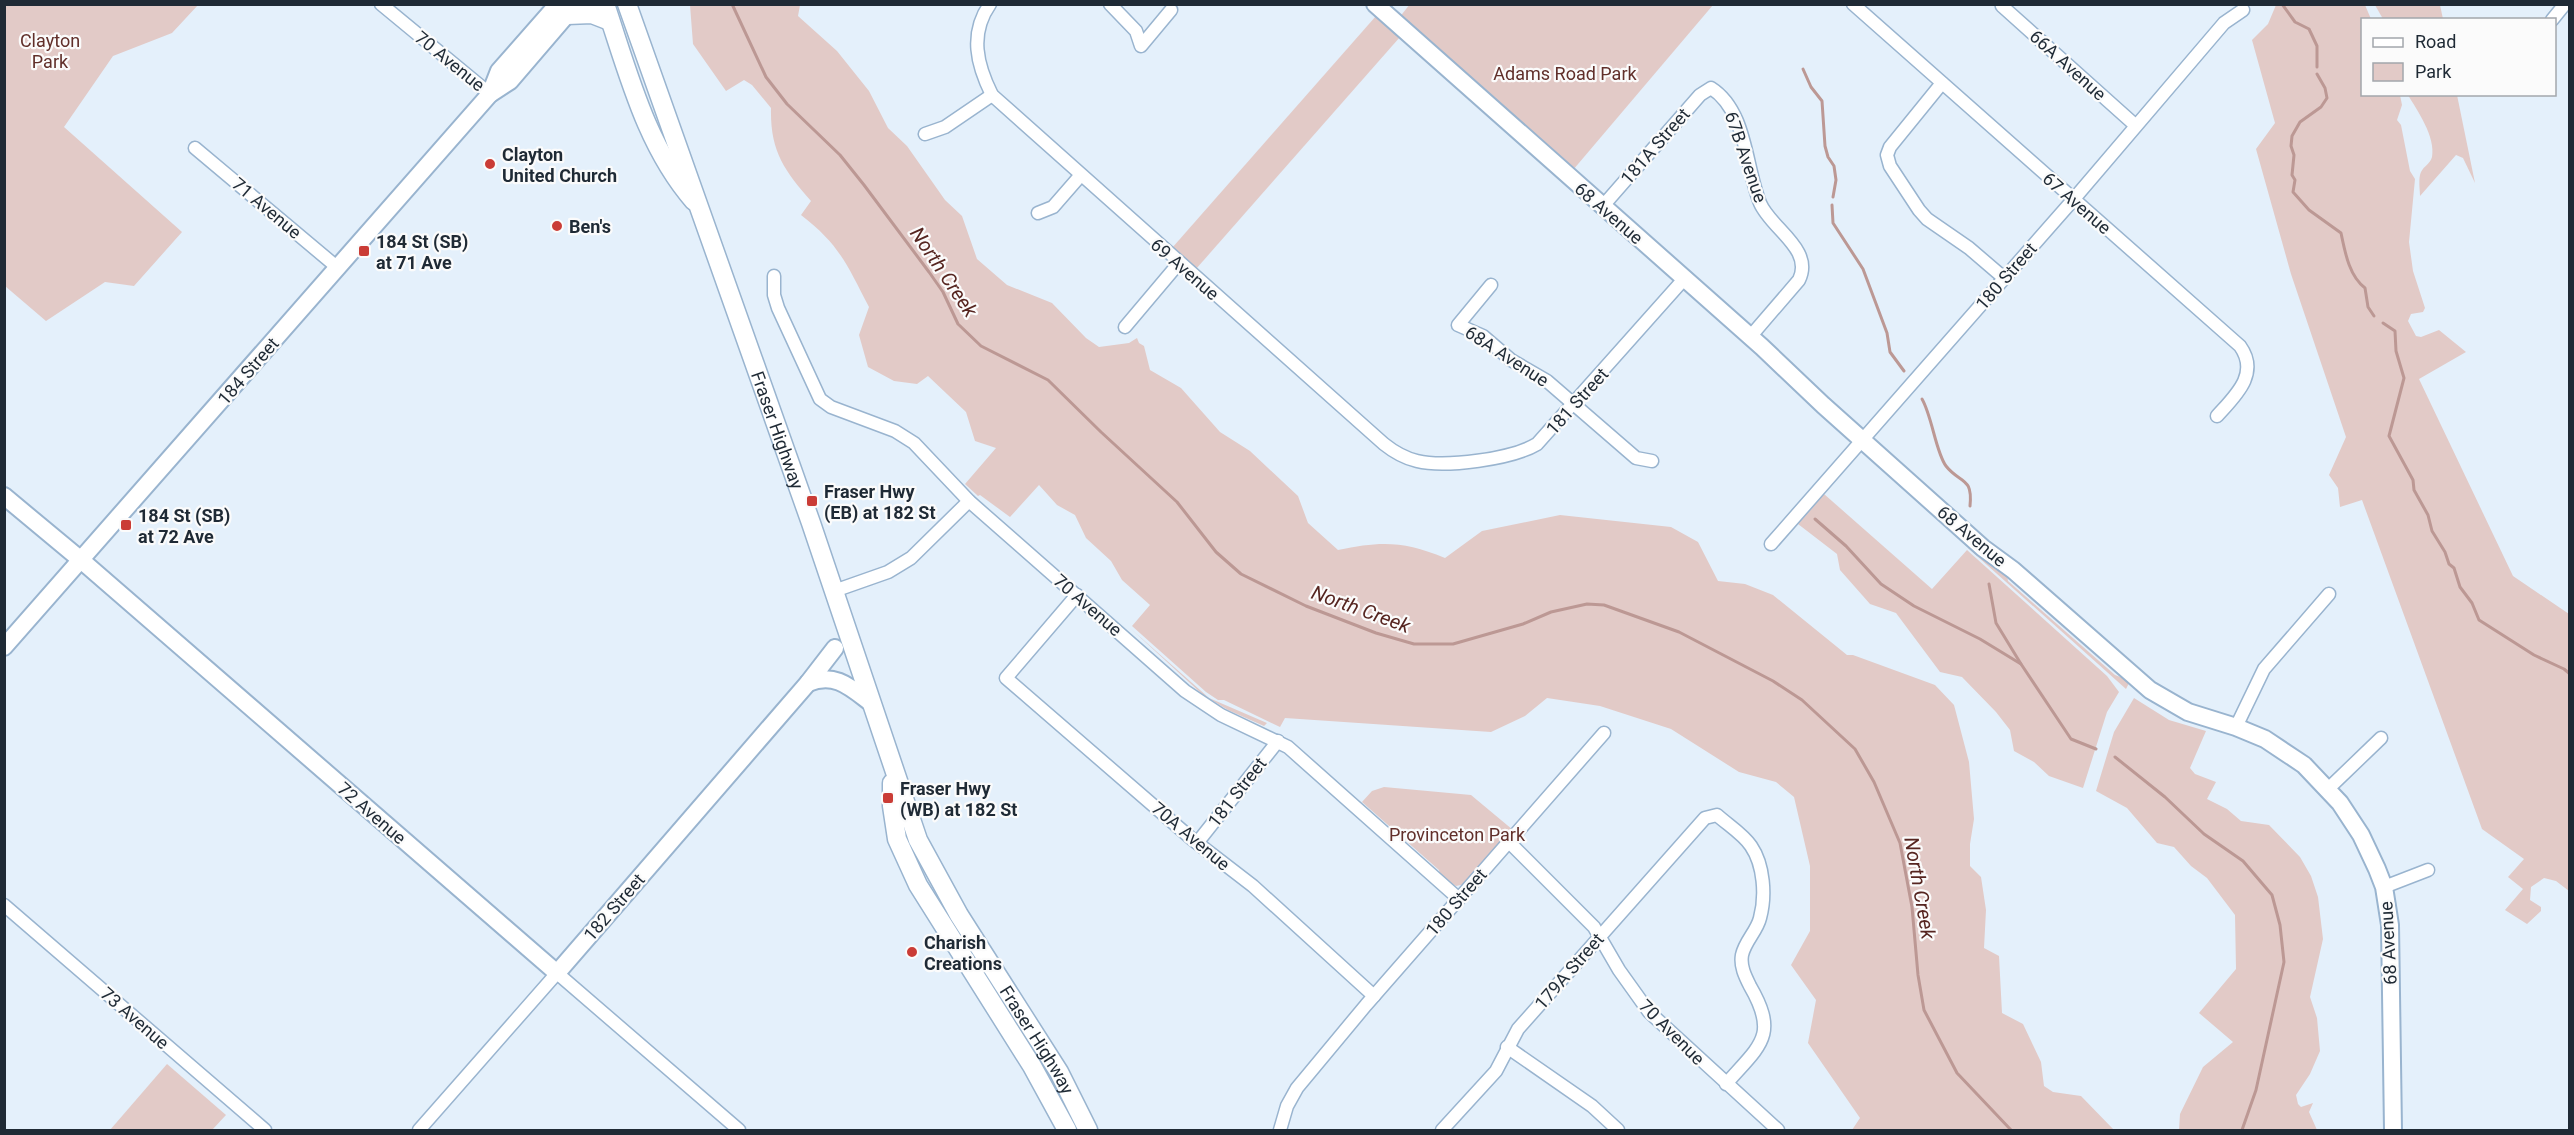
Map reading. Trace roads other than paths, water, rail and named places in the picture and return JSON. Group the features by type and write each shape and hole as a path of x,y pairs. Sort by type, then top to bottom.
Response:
{"main road":[{"name":"Fraser Highway","path":"627,4 678,143 698,206 834,591 918,840 959,915 1059,1072 1088,1131"},
{"path":"567,8 592,14 608,13"},
{"name":"Fraser Highway","path":"608,13 643,116 679,184 698,206"},
{"name":"Fraser Highway","path":"889,757 897,839 918,885 1037,1074 1067,1131"}],"street":[{"name":"70 Avenue","path":"381,4 490,94"},
{"name":"69 Avenue","path":"990,4 980,23 977,37 978,65 992,95 1080,176 1383,444 1404,457 1435,463"},
{"path":"1110,4 1136,31 1141,46 1171,10"},
{"name":"68 Avenue","path":"1374,4 1750,337 1861,440 1983,548 2013,570 2150,690 2188,711 2236,727 2278,747 2304,765 2328,789 2361,835 2384,887 2390,925 2393,1131"},
{"name":"67 Avenue","path":"1853,4 2245,353 2248,362 2246,378 2217,416"},
{"name":"66A Avenue","path":"2003,4 2002,6 2135,125"},
{"path":"2554,18 2565,4"},
{"name":"184 Street","path":"4,647 490,94 510,81 567,8"},
{"name":"180 Street","path":"1771,544 2073,200 2224,23 2243,10"},
{"path":"1942,83 1890,147 1887,155 1890,166 1927,219 1969,248 2004,278"},
{"name":"181A Street","path":"1602,207 1700,95 1711,88"},
{"name":"67B Avenue","path":"1711,88 1724,96 1737,122 1761,205 1802,258 1804,270 1799,280 1750,337"},
{"path":"925,134 945,127 992,95"},
{"name":"71 Avenue","path":"195,148 338,268"},
{"path":"1038,213 1053,207 1080,176"},
{"path":"1125,327 1179,263"},
{"name":"70 Avenue","path":"774,276 774,295 778,309 820,399 831,406 895,431 914,443 969,501 1203,705 1288,747 1459,899"},
{"name":"181 Street","path":"1435,463 1512,456 1524,452 1545,437 1684,279"},
{"name":"68A Avenue","path":"1491,285 1458,325 1483,336 1511,360 1547,381 1636,459 1652,460"},
{"name":"72 Avenue","path":"4,496 81,560 738,1131"},
{"path":"834,591 888,572 911,558 969,501"},
{"path":"2236,727 2264,669 2329,594"},
{"name":"70A Avenue","path":"1077,595 1006,678 1197,843 1253,886 1374,996"},
{"name":"182 Street","path":"419,1131 808,683 835,648"},
{"path":"808,683 818,679 830,679 847,686 870,703"},
{"name":"180 Street","path":"1280,1131 1287,1106 1310,1073 1374,996 1604,733"},
{"path":"2328,789 2380,738"},
{"name":"181 Street","path":"1197,843 1278,741"},
{"name":"179A Street","path":"1442,1131 1496,1071 1518,1029 1600,935 1705,818 1718,815 1751,846 1760,867 1762,886 1760,918 1742,955 1742,962 1745,975 1765,1017 1764,1034 1753,1052 1726,1083"},
{"name":"70 Avenue","path":"1509,842 1590,922 1600,935 1619,970 1649,1012 1778,1131"},
{"path":"2384,887 2428,870"},
{"name":"73 Avenue","path":"4,905 265,1131"},
{"path":"1507,1047 1592,1106 1618,1131"}],"waterway":[{"name":"North Creek","path":"732,4 766,77 787,104 840,155 864,185 943,292 958,324 981,346 1048,380 1177,502 1216,552 1241,574 1306,606 1376,633 1414,644 1453,644 1523,624 1551,612 1587,604 1604,605 1679,632 1773,681 1802,700 1855,749 1874,782 1900,843 1912,907 1918,975 1924,1010 1957,1073 2011,1130"},
{"path":"2282,4 2295,22 2309,29 2317,46 2317,67"},
{"path":"1803,69 1811,87 1822,101 1825,146 1834,166 1836,180 1833,197"},
{"path":"2317,74 2325,88 2327,98 2321,107 2300,122 2292,136 2291,146 2294,155 2292,175 2295,180 2293,192 2309,210 2341,233 2348,263 2355,277 2365,288 2368,307 2374,316"},
{"path":"1832,205 1833,223 1863,269 1887,333 1890,352 1904,371"},
{"path":"2383,323 2395,331 2396,351 2404,378 2389,436 2413,480 2414,490 2428,515 2432,531 2445,552 2449,564 2454,568 2460,587 2472,603 2479,620 2534,655 2570,674"},
{"path":"1922,399 1946,466 1967,485 1970,506"},
{"path":"1815,519 1846,546 1881,584 1914,606 1980,639 2021,664"},
{"path":"1989,584 1996,623 2021,664 2071,739 2096,749"},
{"path":"2115,757 2165,797 2204,834 2243,861 2272,895 2280,925 2284,962 2256,1090 2242,1130"}],"place":[{"name":"Clayton United Church","path":"490,164"},
{"name":"Ben's","path":"557,226"},
{"name":"184 St (SB) at 71 Ave","path":"364,251"},
{"name":"Fraser Hwy (EB) at 182 St","path":"812,501"},
{"name":"184 St (SB) at 72 Ave","path":"126,525"},
{"name":"Fraser Hwy (WB) at 182 St","path":"888,798"},
{"name":"Charish Creations","path":"912,952"}],"park label":[{"name":"Clayton Park","path":"50,50"},
{"name":"Adams Road Park","path":"1565,73"},
{"name":"Provinceton Park","path":"1457,834"}]}
